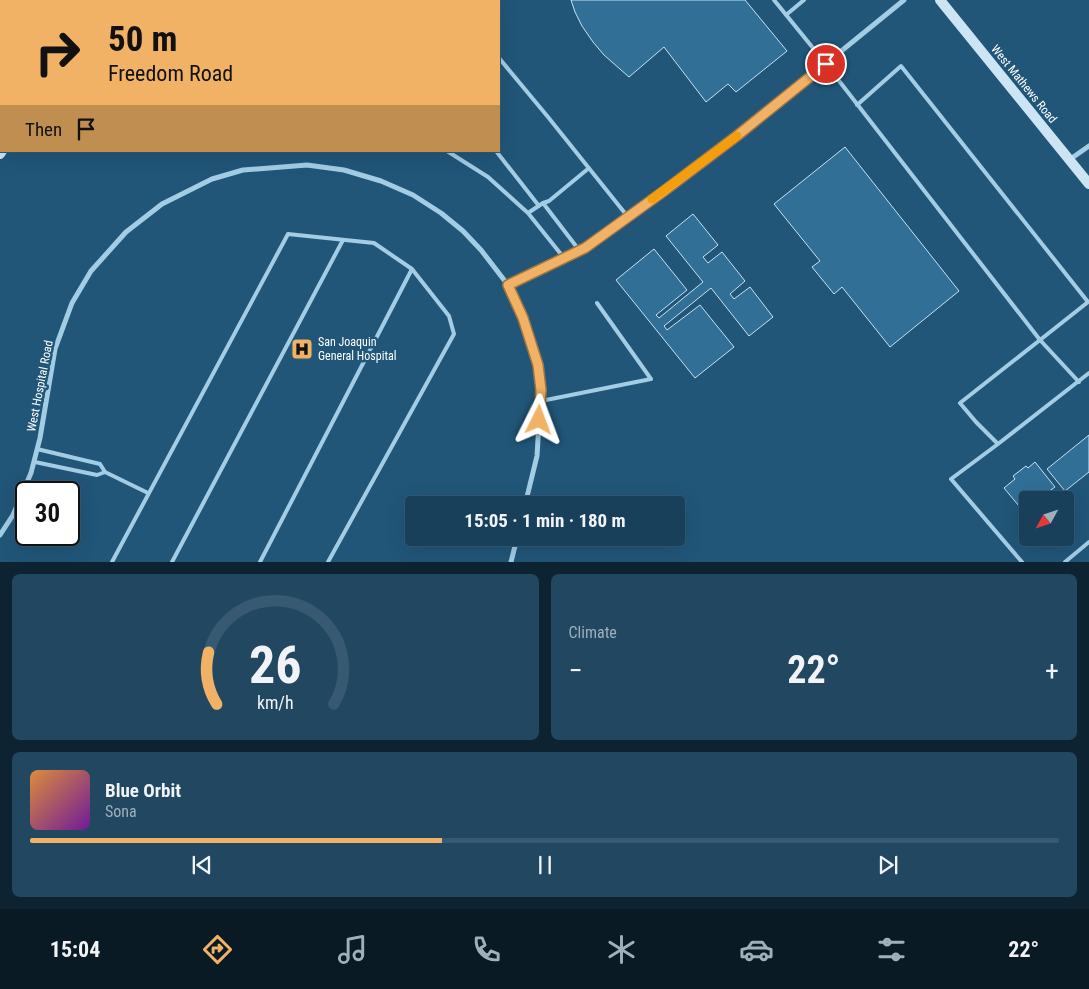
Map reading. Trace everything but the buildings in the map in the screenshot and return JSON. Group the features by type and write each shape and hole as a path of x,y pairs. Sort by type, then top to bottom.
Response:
{"main road":[{"name":"West Mathews Road","path":"940,0 1089,184"}],"street":[{"path":"508,285 585,248 738,135 904,0"},
{"path":"1069,160 1089,146"},
{"name":"West Hospital Road","path":"0,535 13,515 34,462 55,349 72,303 91,271 126,232 162,204 212,179 243,170 307,165 344,170 381,181 412,195 441,213 463,231 481,250 508,285 523,318 538,365 541,390 537,456 527,496"},
{"path":"511,562 515,546"}],"lane":[{"path":"774,0 826,64 1040,340 1079,382"},
{"path":"786,16 804,0"},
{"path":"500,59 628,217"},
{"path":"858,105 901,66 1088,302 960,403 998,444"},
{"path":"449,152 488,177 528,214 564,258"},
{"path":"497,152 579,250"},
{"path":"528,214 549,201 589,168"},
{"path":"112,562 288,234 374,243 412,270 449,316 454,334 328,562"},
{"path":"172,562 343,240"},
{"path":"260,562 412,270"},
{"path":"540,401 651,379 597,303"},
{"path":"1022,562 951,480 1089,373"},
{"path":"37,449 100,464 105,472 148,494"},
{"path":"34,462 97,476 105,472"},
{"path":"1066,562 1089,542"}],"slow traffic":[{"path":"652,199 737,136"}],"place":[{"name":"San Joaquin General Hospital","path":"302,349"}],"route":[{"path":"539,420 541,390 538,365 523,318 508,285 585,248 738,135 826,64"}]}
